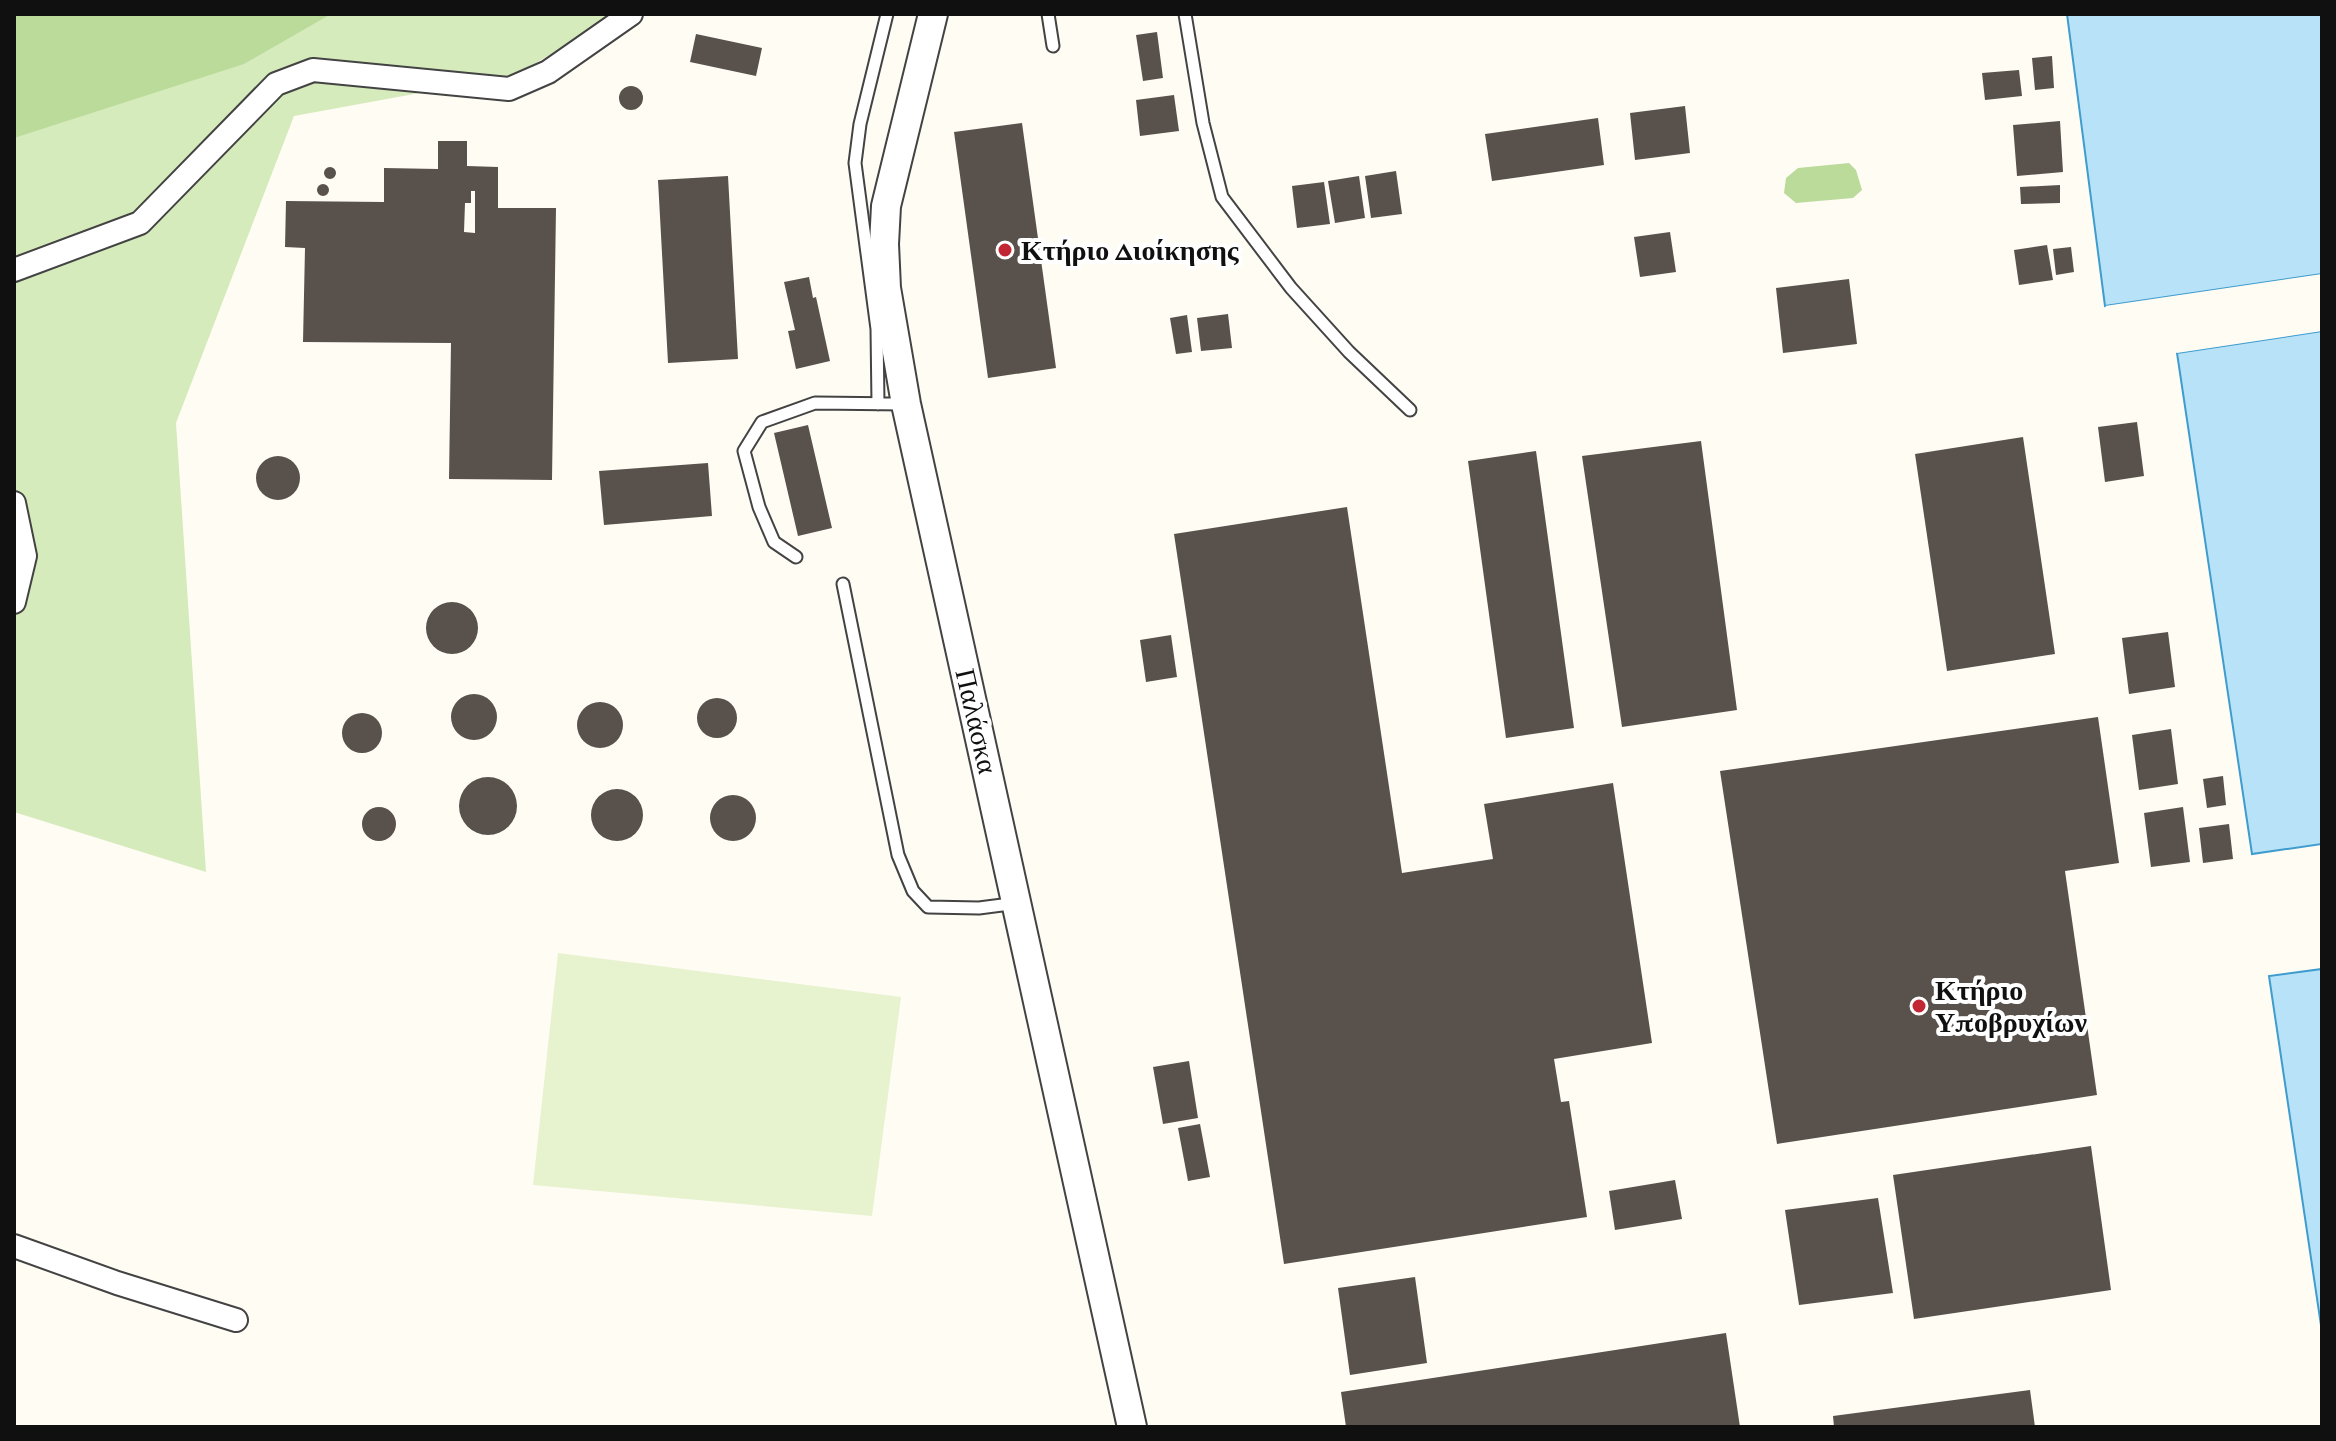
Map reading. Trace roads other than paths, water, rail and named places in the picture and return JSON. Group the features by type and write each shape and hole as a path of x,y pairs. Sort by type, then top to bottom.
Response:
{"street":[{"path":"14,270 140,223 276,84 313,70 509,89 548,72 631,14"},
{"name":"Παλάσκα","path":"933,14 886,206 884,231 892,404 1018,903 1132,1427"},
{"path":"14,503 25,556 14,602"},
{"path":"14,1246 117,1283 236,1320"}],"lane":[{"path":"796,557 774,542 759,507 744,451 762,422 815,403 892,404 877,329 855,163 860,124 887,14"},
{"path":"1048,14 1053,46"},
{"path":"1185,14 1203,123 1222,197 1291,288 1349,352 1410,410"},
{"path":"843,584 898,855 913,891 928,907 979,908 1018,903"}],"water":[{"path":"2067,14 2322,14 2322,274 2105,306"},
{"path":"2322,331 2322,844 2252,854 2177,353"},
{"path":"2322,969 2322,1332 2269,976"}],"place":[{"name":"Κτήριο Διοίκησης","path":"1005,250"},
{"name":"Κτήριο Υποβρυχίων","path":"1919,1006"}]}
